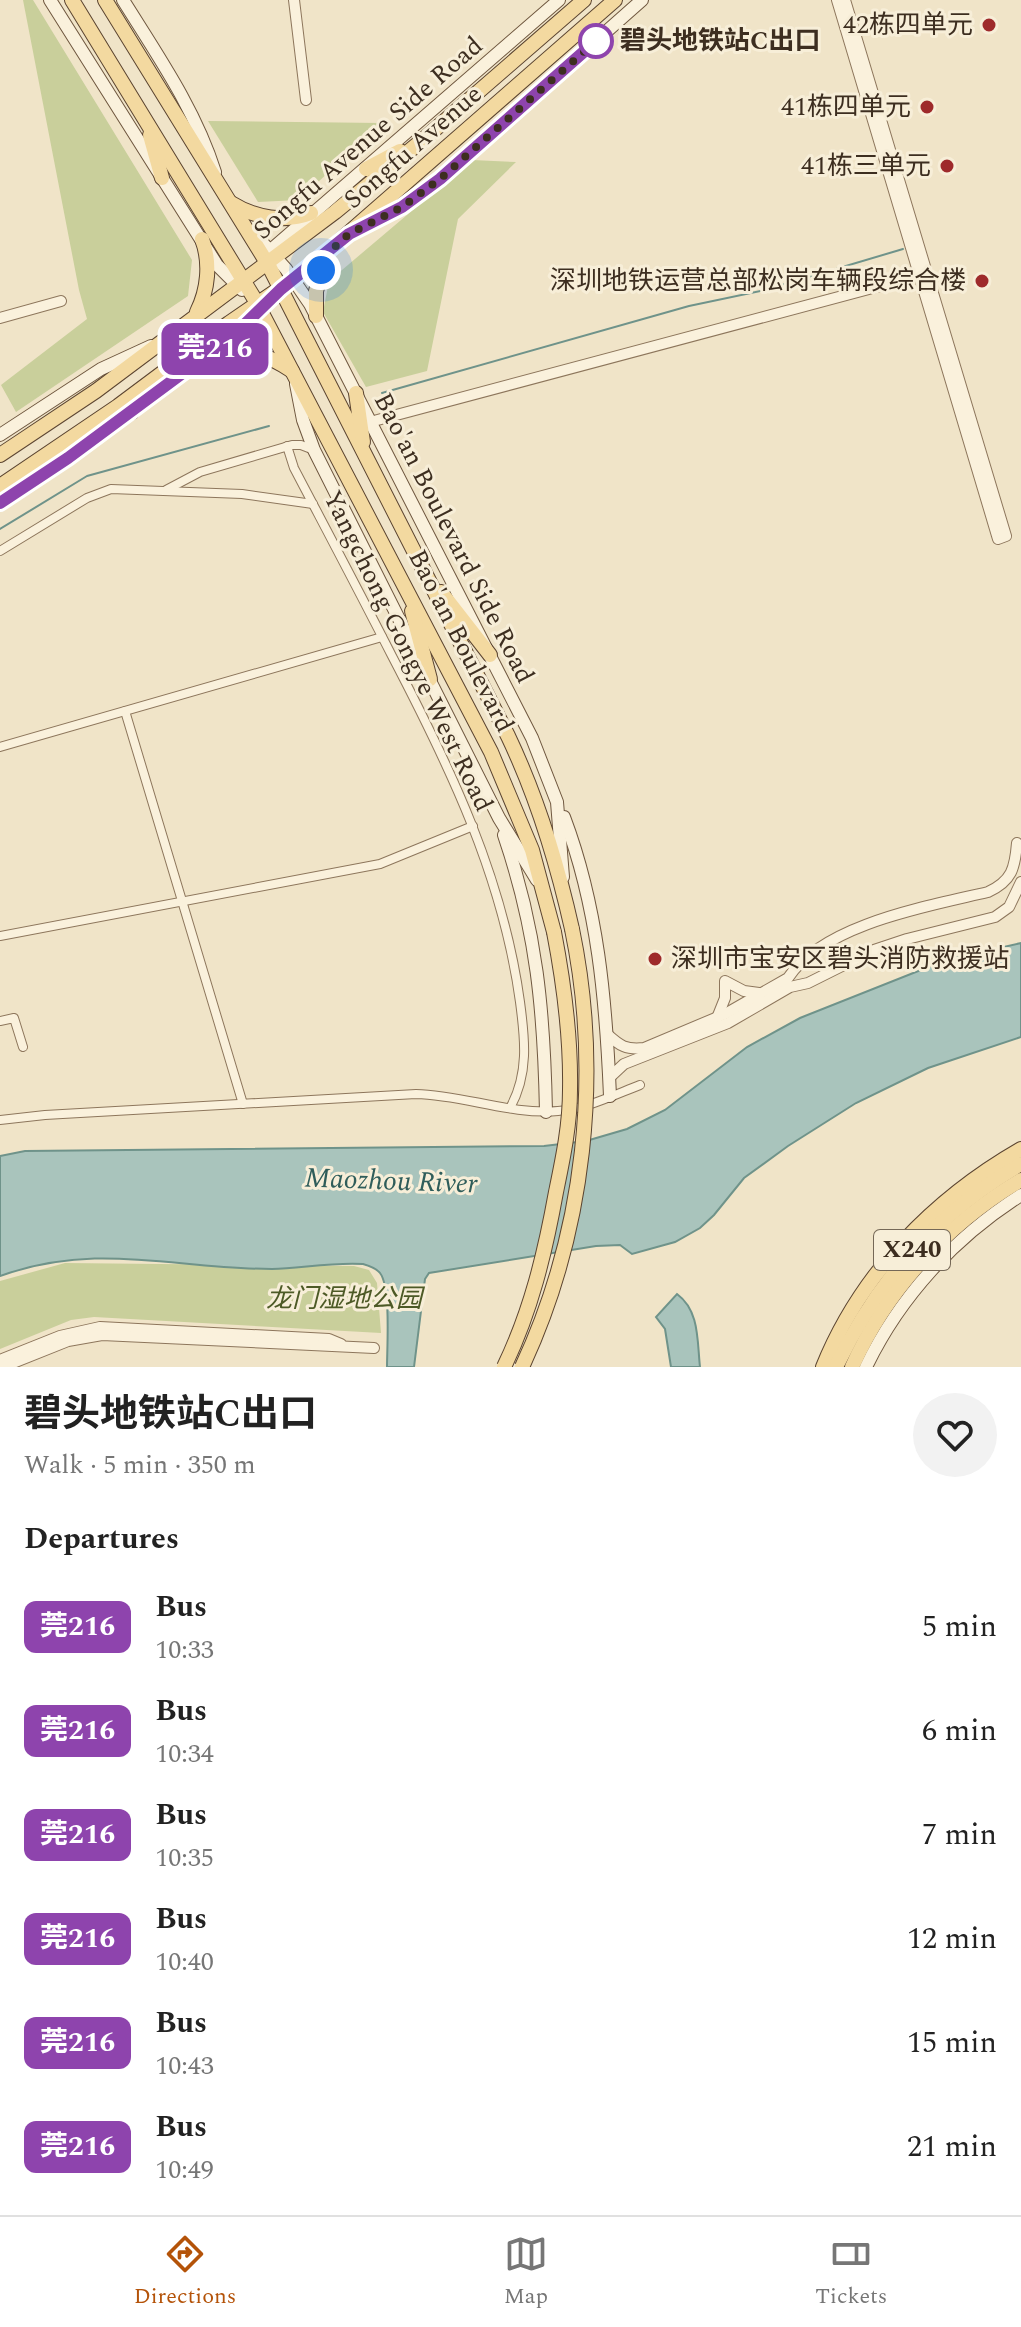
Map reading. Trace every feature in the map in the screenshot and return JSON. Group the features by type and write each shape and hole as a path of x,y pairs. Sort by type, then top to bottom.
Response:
{"main road":[{"path":"50,0 221,269 240,282"},
{"name":"Bao'an Boulevard","path":"72,0 146,119 240,282 259,307 499,768 526,832 554,932 569,1035 569,1120 541,1266 523,1325 504,1367"},
{"name":"Bao'an Boulevard","path":"105,0 230,202 269,257 281,289 529,782 552,846 572,929 584,1016 585,1130 559,1267 522,1367"},
{"path":"123,0 187,103 219,183"},
{"name":"Songfu Avenue Side Road","path":"269,257 311,213 366,169 559,0"},
{"name":"Songfu Avenue","path":"0,455 96,391 425,138 584,0"},
{"name":"Songfu Avenue","path":"0,486 294,280 615,0"},
{"path":"349,234 402,207 440,179 642,0"},
{"path":"146,119 162,178"},
{"path":"366,169 425,138"},
{"path":"230,202 244,210 269,217 289,218 311,213"},
{"path":"194,317 201,304 206,281 207,259 202,239"},
{"path":"316,316 316,291 328,253"},
{"name":"Bao'an Boulevard Side Road","path":"269,257 294,280 316,316 532,738 554,789 566,904"},
{"path":"0,503 132,412 207,355 259,307"},
{"path":"0,435 101,369 161,341"},
{"path":"207,355 245,350 269,358 294,373 304,426 314,450 493,806 546,896"},
{"path":"356,393 367,458"},
{"path":"84,430 132,412"},
{"path":"420,564 490,655"},
{"path":"400,577 430,679"},
{"path":"554,789 588,894 602,977 610,1096"},
{"path":"493,806 520,887 537,969 544,1033 546,1112"},
{"path":"823,1367 839,1331 856,1304 911,1232 973,1179 1021,1149"},
{"name":"X240","path":"836,1367 866,1310 901,1261 980,1189 1021,1164"},
{"name":"X240","path":"852,1367 878,1318 913,1270 971,1215 1021,1180"},
{"path":"866,1367 889,1326 923,1279 979,1225 1021,1195"}],"street":[{"path":"294,0 306,100"},
{"path":"837,0 1002,537 845,0"},
{"path":"370,422 910,278"},
{"path":"0,318 61,301"},
{"path":"289,446 299,438 304,426"},
{"path":"165,491 200,472 289,446 301,445 314,450"},
{"name":"Yangchong Gongye West Road","path":"289,446 294,468 438,745 473,826 505,920 521,1013 524,1070 510,1108"},
{"path":"0,551 98,493 117,489 253,495 313,504"},
{"path":"0,747 382,637"},
{"path":"125,711 243,1104"},
{"path":"0,936 387,862 473,826"},
{"path":"607,1034 626,1048 644,1048 717,1018 788,978 807,957 835,939 875,921 1001,886 1010,878 1020,846"},
{"path":"609,1078 624,1064 715,1028 790,987 808,983 874,950 995,917 1009,907 1021,882"},
{"path":"717,1018 725,998 725,981 744,991 761,993"},
{"path":"0,1021 14,1018 23,1047"},
{"path":"0,1120 416,1094 437,1094 546,1112 574,1108 640,1085"},
{"path":"0,1360 60,1336 100,1327 329,1339 343,1345"},
{"path":"3,1367 68,1341 102,1335 374,1348"}],"green space":[{"path":"23,0 33,0 192,260 188,296 16,412 1,385 87,319"},
{"path":"208,121 381,123 299,200 258,202"},
{"path":"472,160 516,162 458,219 427,371 366,387 323,312 329,281"},
{"name":"龙门湿地公园","path":"65,1263 354,1266 369,1270 377,1283 381,1333 94,1317 71,1320 0,1349 0,1281"}],"water":[{"name":"Maozhou River","path":"1021,943 1021,1037 928,1068 856,1103 744,1178 700,1228 675,1242 632,1254 620,1245 596,1246 429,1273 425,1279 414,1367 387,1367 386,1291 380,1273 363,1264 272,1269 103,1258 70,1260 0,1276 0,1156 25,1151 544,1146 586,1141 627,1129 665,1110 747,1047 800,1018 946,960"},
{"path":"677,1294 694,1318 700,1367 671,1367 665,1329 656,1317"}],"waterway":[{"path":"382,393 689,306 765,290 903,249"},
{"path":"0,529 87,476 269,426"}],"bus line":[{"name":"莞216","path":"0,503 68,458 207,355 349,234 402,207 440,179 596,41"}],"place":[{"name":"42栋四单元","path":"989,25"},
{"name":"碧头地铁站C出口","path":"596,41"},
{"name":"41栋四单元","path":"927,107"},
{"name":"41栋三单元","path":"947,166"},
{"name":"深圳地铁运营总部松岗车辆段综合楼","path":"982,281"},
{"name":"深圳市宝安区碧头消防救援站","path":"655,959"}],"route":[{"path":"321,270 328,253 349,234 402,207 440,179 596,41"}]}
